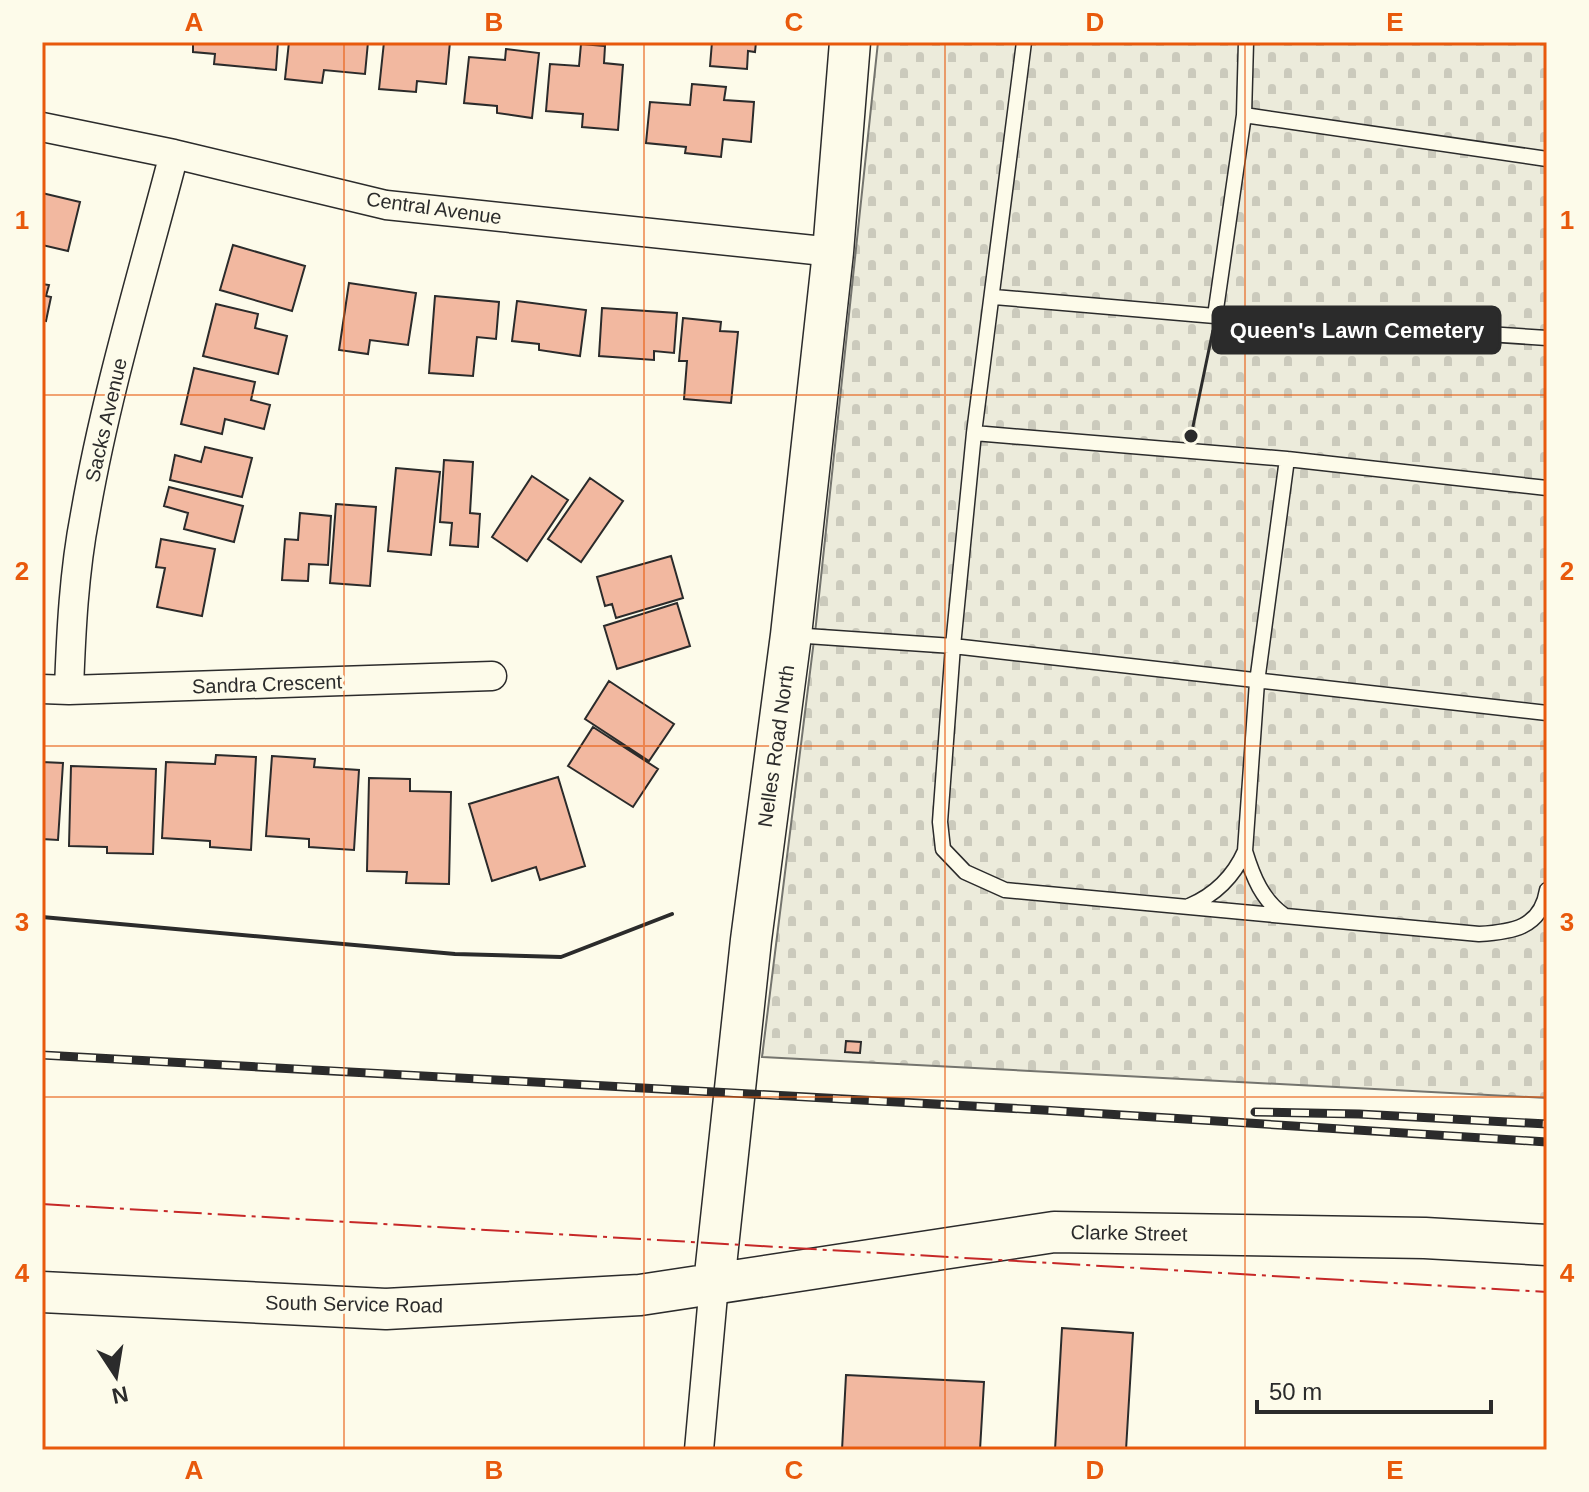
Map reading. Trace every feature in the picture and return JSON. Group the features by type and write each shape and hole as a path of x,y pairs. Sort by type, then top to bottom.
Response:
{"street":[{"name":"Nelles Road North","path":"699,1450 751,940 791,635 833,252 850,42"},
{"name":"Central Avenue","path":"42,127 174,154 386,205 833,252"},
{"name":"Sacks Avenue","path":"56,690 70,636 85,515 121,354 174,154"},
{"name":"Sandra Crescent","path":"56,690 492,676"},
{"name":"Clarke Street","path":"714,1284 1054,1232 1425,1238 1547,1245"},
{"name":"South Service Road","path":"42,1292 386,1309 640,1295 714,1284"}],"lane":[{"path":"1024,42 994,297 974,433 953,646 940,822 943,849 965,872 1005,890 1479,934 1511,932 1533,920 1545,900 1547,890"},
{"path":"1215,316 1244,115 1246,42"},
{"path":"1244,115 1547,159"},
{"path":"994,297 1215,316 1547,338"},
{"path":"974,433 1287,459 1547,488"},
{"path":"1286,916 1274,908 1252,877 1245,851 1257,682 1287,459"},
{"path":"791,635 953,646 1547,713"},
{"path":"1188,907 1220,888 1237,869 1245,851"}],"green space":[{"path":"878,42 1547,42 1547,1098 762,1057 816,624"}],"building":[{"path":"193,42 278,42 276,70 214,64 215,54 193,52"},
{"path":"289,42 368,42 365,74 324,70 322,83 285,79"},
{"path":"384,42 450,42 446,84 417,81 416,92 379,89"},
{"path":"712,42 756,42 755,52 748,51 747,69 710,66"},
{"path":"581,44 605,46 604,63 623,65 618,130 582,127 583,114 546,111 550,64 579,66"},
{"path":"506,49 539,53 532,118 497,113 497,106 464,103 469,57 505,60"},
{"path":"692,84 726,87 724,100 754,102 751,142 723,139 721,157 685,153 686,147 646,143 650,102 690,105"},
{"path":"42,193 80,202 68,251 42,245"},
{"path":"233,245 305,266 292,311 220,290"},
{"path":"349,283 416,293 408,345 370,340 368,354 339,350"},
{"path":"42,284 49,285 46,296 51,297 46,321 42,320"},
{"path":"435,296 499,302 496,339 477,337 473,376 429,373"},
{"path":"517,301 586,310 580,356 539,350 539,344 512,341"},
{"path":"216,304 258,314 255,328 287,336 278,374 203,356"},
{"path":"602,308 677,313 674,353 654,351 654,360 599,356"},
{"path":"683,318 721,322 720,331 738,332 731,403 684,399 687,361 679,361"},
{"path":"194,368 255,382 251,400 270,405 264,429 225,419 222,434 181,424"},
{"path":"205,447 252,458 242,497 170,480 175,455 201,462"},
{"path":"444,460 473,462 470,513 480,514 478,547 450,545 452,523 440,522"},
{"path":"396,468 440,472 431,555 388,551"},
{"path":"532,476 568,500 527,561 492,537"},
{"path":"590,478 623,501 581,562 548,539"},
{"path":"169,487 243,506 234,542 184,529 188,513 164,506"},
{"path":"336,504 376,507 370,586 330,583"},
{"path":"300,513 331,516 328,565 309,564 308,581 282,580 285,539 298,540"},
{"path":"161,539 215,549 202,616 157,607 165,568 156,567"},
{"path":"671,556 683,598 616,618 612,604 605,606 597,577"},
{"path":"677,603 690,646 617,669 604,626"},
{"path":"609,681 674,724 649,761 585,719"},
{"path":"593,727 658,769 633,807 568,766"},
{"path":"216,755 256,757 251,850 210,847 210,841 162,838 166,762 215,764"},
{"path":"272,756 315,759 314,767 359,770 354,850 309,847 309,839 266,836"},
{"path":"42,762 63,763 58,840 42,839"},
{"path":"71,766 156,769 153,854 107,853 107,847 69,846"},
{"path":"558,777 585,866 540,880 536,867 492,881 469,804"},
{"path":"369,778 410,779 410,791 451,792 449,884 406,883 407,872 367,871"},
{"path":"846,1041 861,1042 860,1053 845,1052"},
{"path":"1062,1328 1133,1333 1126,1450 1055,1450"},
{"path":"846,1375 984,1382 980,1450 842,1450"}],"railway":[{"path":"42,1055 1043,1110 1547,1142"},
{"path":"1255,1112 1547,1124"}],"wall":[{"path":"42,917 455,954 561,957 672,914"}],"power":[{"path":"42,1204 1547,1292"}],"place":[{"name":"Queen's Lawn Cemetery","path":"1191,436"}]}
